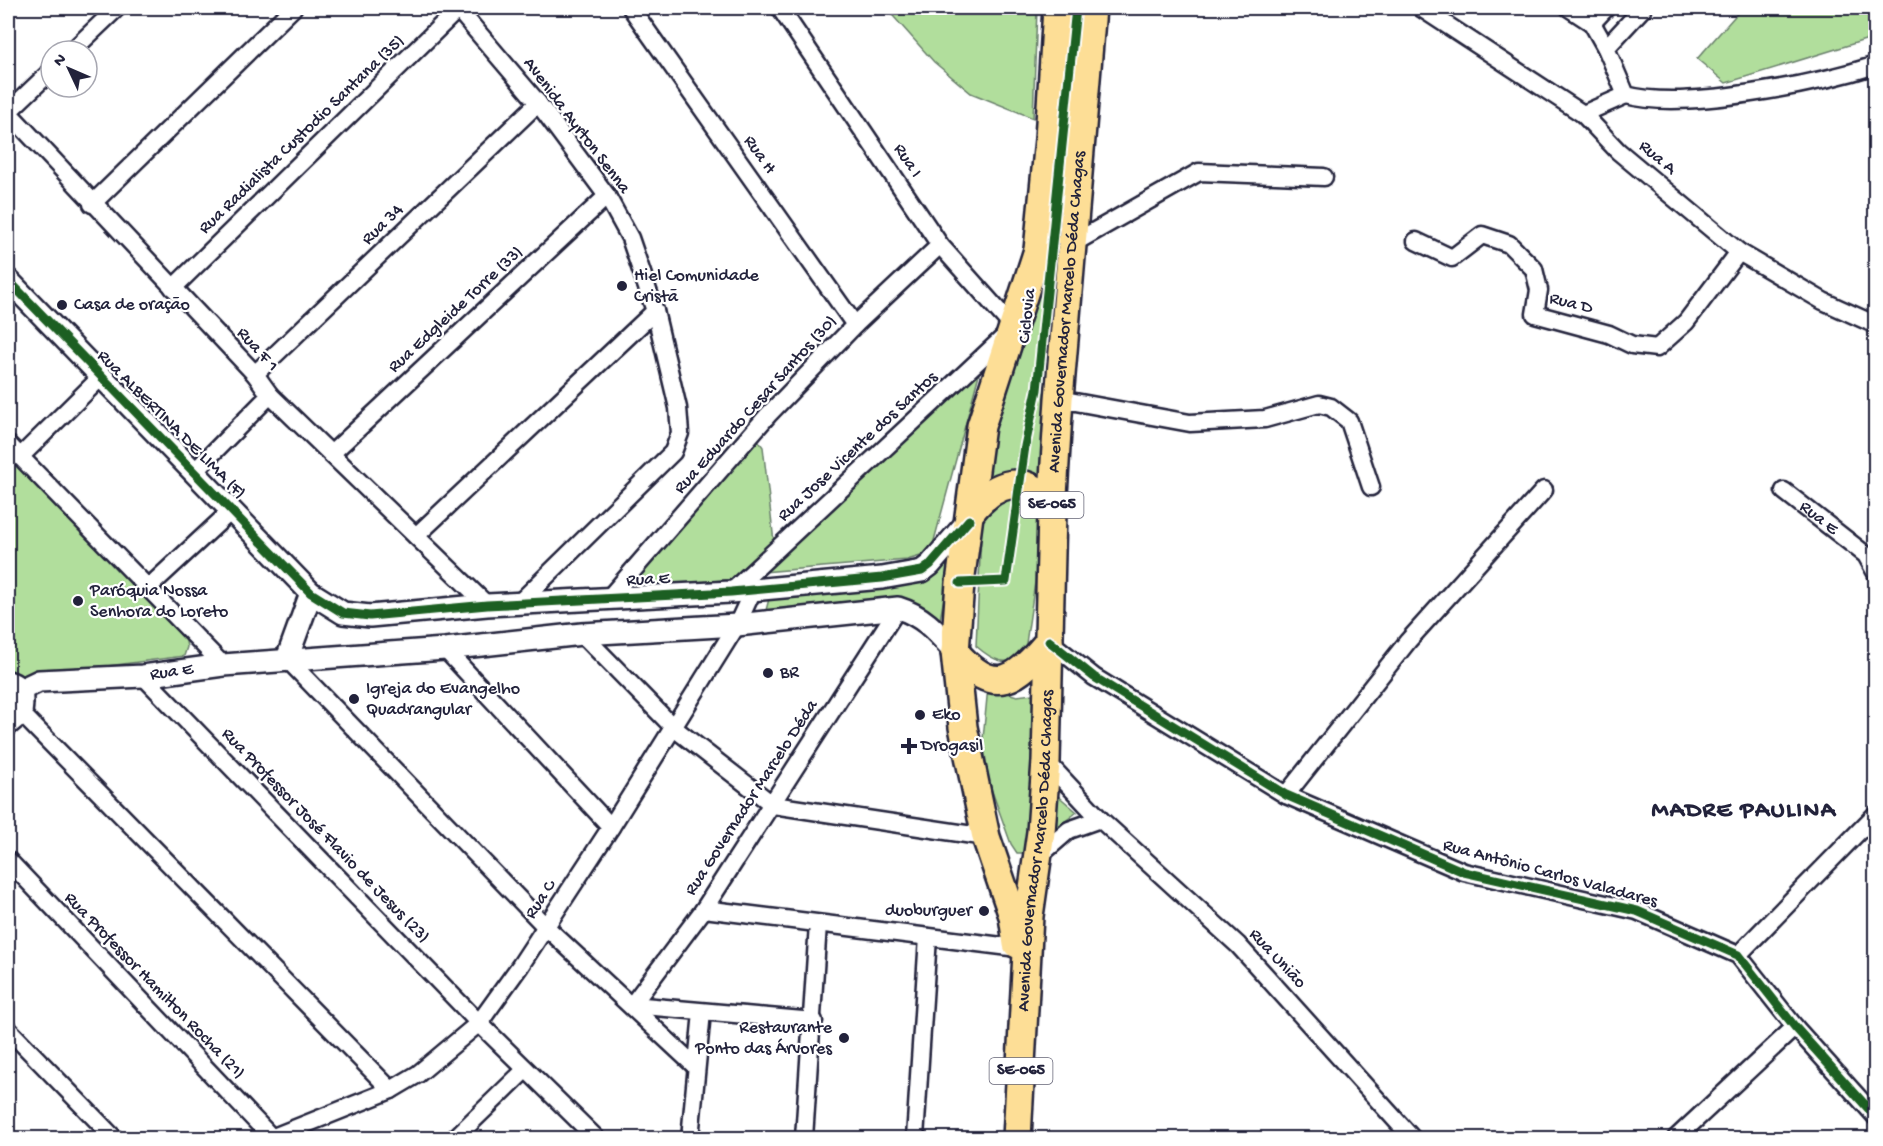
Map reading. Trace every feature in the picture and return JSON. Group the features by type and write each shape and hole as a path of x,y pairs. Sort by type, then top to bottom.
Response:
{"main road":[{"name":"Avenida Governador Marcelo Déda Chagas","path":"1024,1003 1014,916 986,837 963,727 955,652 960,582 981,426 1012,328 1033,274 1038,250 1049,139 1057,8"},
{"name":"Avenida Governador Marcelo Déda Chagas","path":"1024,1003 1029,916 1046,761 1052,511 1059,399 1092,8"},
{"path":"969,516 982,497 1003,485 1019,484 1037,491 1052,511"},
{"path":"955,652 980,675 991,680 1005,678 1026,669 1048,641"},
{"path":"976,781 1016,870 1023,870 1037,857"},
{"name":"SE-065","path":"1017,1138 1024,1003"}],"street":[{"path":"85,39 117,8"},
{"path":"92,204 293,8"},
{"name":"Avenida Ayrton Senna","path":"457,8 538,103 607,196 630,238 655,311 678,408 680,433 673,452 518,604"},
{"name":"Rua Radialista Custodio Santana (35)","path":"173,288 457,8"},
{"name":"Rua H","path":"631,8 855,325"},
{"name":"Rua I","path":"780,8 940,244 1012,328"},
{"name":"Rua A","path":"1421,8 1583,114 1618,151 1739,252 1823,301 1875,325"},
{"path":"1569,8 1592,23 1606,48 1626,95"},
{"path":"1592,23 1606,8"},
{"path":"1606,48 1643,8"},
{"path":"1583,114 1626,95 1656,101 1761,91 1841,77 1875,65"},
{"path":"8,112 39,82"},
{"name":"Rua 34","path":"255,374 538,103"},
{"name":"Rua F 1","path":"8,112 92,204 255,374 270,395 487,605"},
{"path":"1072,244 1199,172 1324,177"},
{"name":"Rua Edgleide Torre (33)","path":"331,454 607,196"},
{"name":"Rua D","path":"1416,241 1452,258 1482,235 1509,244 1534,268 1539,290 1534,315 1609,334 1632,345 1657,348 1686,322 1739,252"},
{"name":"Rua Eduardo Cesar Santos (30)","path":"608,599 768,415 855,325 940,244"},
{"name":"Rua ALBERTINA DE LIMA (F)","path":"8,280 100,378 232,510 310,593"},
{"path":"416,536 655,311"},
{"name":"Rua Jose Vicente dos Santos","path":"730,592 1012,328"},
{"path":"20,457 100,378"},
{"path":"194,472 270,395"},
{"path":"1059,399 1190,423 1272,418 1319,404 1331,406 1349,421 1371,487"},
{"path":"8,444 149,586 223,665"},
{"path":"1286,795 1428,617 1544,490"},
{"name":"Rua E","path":"1784,491 1871,551 1875,573"},
{"path":"149,586 232,510"},
{"name":"Rua E","path":"310,593 330,608 356,616 487,605 730,592 882,578 922,571 939,558 969,516"},
{"name":"Rua C","path":"272,1138 391,1090 418,1074 478,1023 612,828 737,625 753,590"},
{"path":"310,593 286,659 546,927 695,1066"},
{"path":"898,608 930,623 955,652"},
{"name":"Rua E","path":"14,686 39,681 143,676 286,659 445,649 582,634 737,625 898,608"},
{"name":"Rua Governador Marcelo Déda","path":"632,1005 704,909 898,608"},
{"path":"582,634 674,728 773,805 986,837"},
{"name":"Rua Antônio Carlos Valadares","path":"1048,641 1094,677 1286,795 1464,872 1637,911 1738,955 1795,1027 1875,1117"},
{"path":"445,649 612,828"},
{"name":"Rua Professor José Flavio de Jesus (23)","path":"143,676 478,1023 596,1138"},
{"path":"14,686 23,698 14,719 391,1090"},
{"name":"Rua União","path":"1046,761 1100,819 1238,945 1412,1138"},
{"path":"1738,955 1875,814"},
{"path":"1037,857 1069,830 1100,819"},
{"name":"Rua Professor Hamilton Rocha (21)","path":"8,860 272,1138"},
{"path":"704,909 1018,948"},
{"path":"804,1138 814,1021 818,924"},
{"path":"915,1138 928,937"},
{"path":"632,1005 814,1021"},
{"path":"690,1138 695,1066 702,1012"},
{"path":"1676,1138 1795,1027"},
{"path":"8,1029 114,1138"},
{"path":"455,1138 525,1070"}],"green space":[{"path":"886,8 1037,8 1033,118 971,93 934,62"},
{"path":"1742,8 1875,8 1875,37 1726,83 1697,59"},
{"path":"1061,288 1044,485 982,490 992,439 1038,292"},
{"path":"982,363 932,548 924,555 907,560 762,572"},
{"path":"758,440 763,447 774,542 736,579 628,588"},
{"path":"8,450 185,636 187,647 184,656 8,679"},
{"path":"1025,491 1040,509 1035,582 1025,650 1013,660 1001,661 994,659 976,646 982,513 987,503"},
{"path":"954,543 939,625 932,617 765,614 770,595 915,580"},
{"path":"988,687 1017,696 1040,693 1032,848 1025,853 1017,853 1011,844 989,783 983,739"},
{"path":"1056,794 1077,812 1050,833"}],"cycle path":[{"name":"Ciclovia","path":"960,583 1006,581 1025,446 1037,390 1076,8"},
{"path":"8,280 311,593 343,613 370,616 487,605 731,592 882,578 922,571 930,565 969,520"},
{"path":"1049,641 1094,677 1286,795 1464,872 1637,911 1738,955 1795,1027 1876,1117"}],"place":[{"name":"Hiel Comunidade Cristã","path":"622,286"},
{"name":"Casa de oração","path":"62,305"},
{"name":"Paróquia Nossa Senhora do Loreto","path":"78,601"},
{"name":"BR","path":"768,673"},
{"name":"Igreja do Evangelho Quadrangular","path":"354,699"},
{"name":"Eko","path":"920,715"},
{"name":"Drogasil","path":"909,746"},
{"name":"duoburguer","path":"984,911"},
{"name":"Restaurante Ponto das Árvores","path":"844,1038"}],"district":[{"name":"MADRE PAULINA","path":"1744,811"}]}
